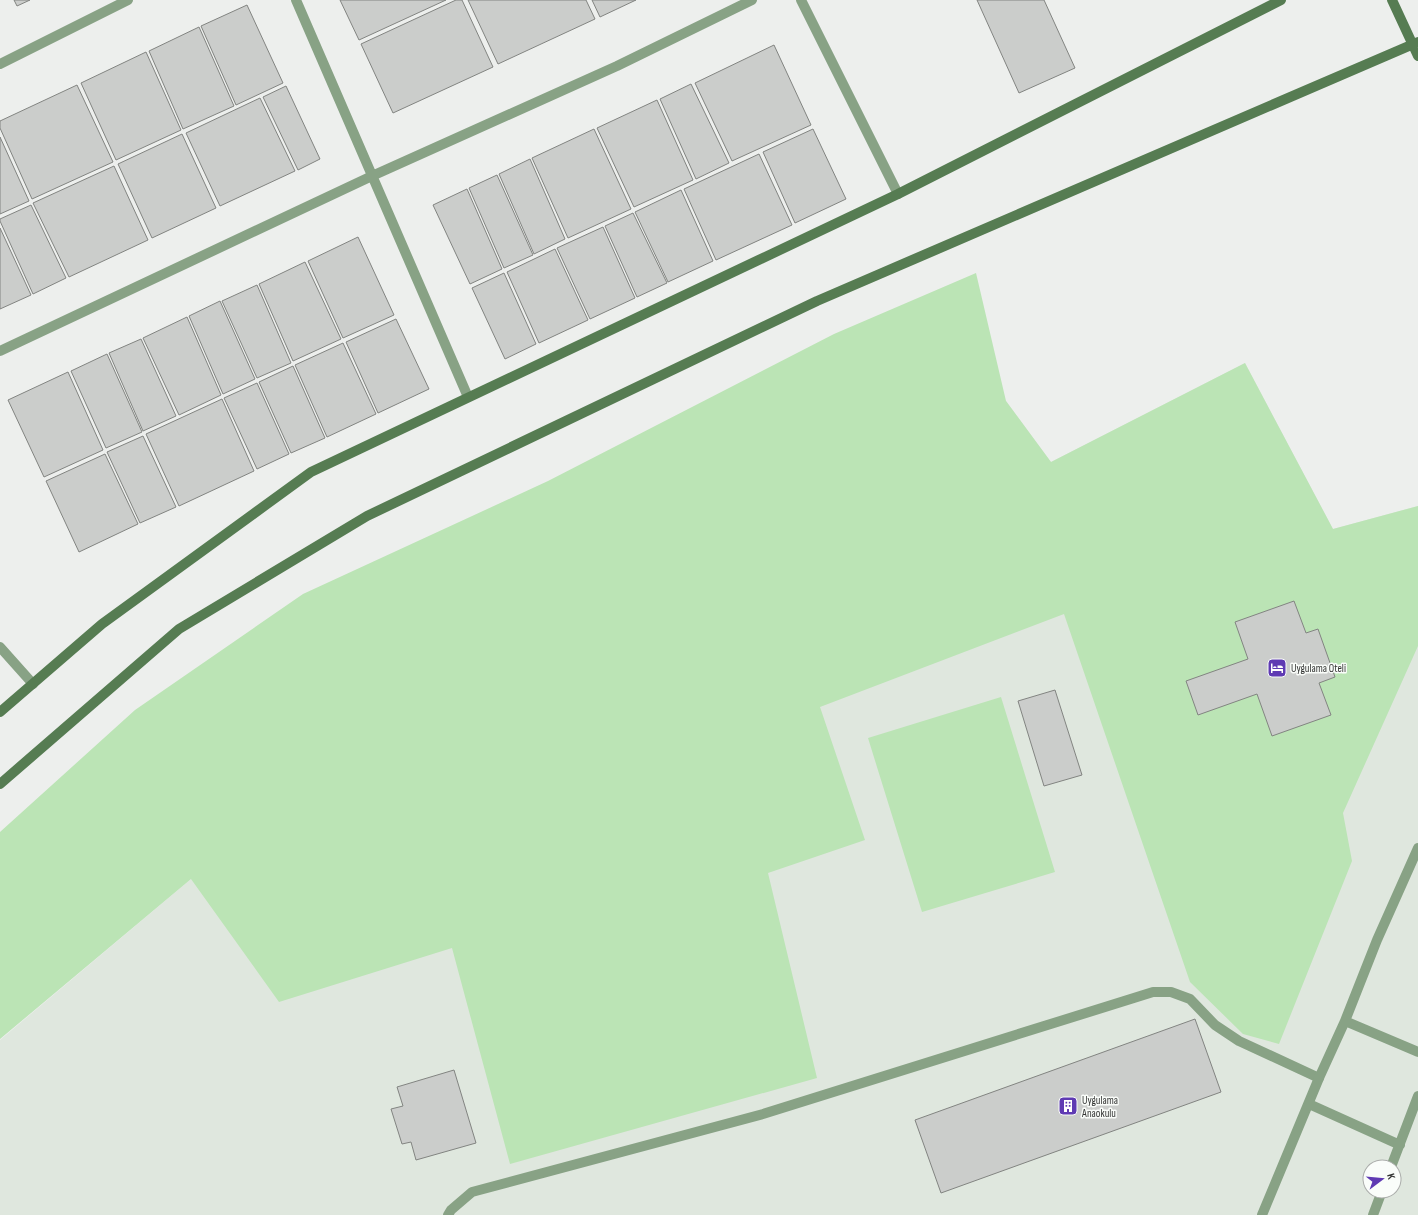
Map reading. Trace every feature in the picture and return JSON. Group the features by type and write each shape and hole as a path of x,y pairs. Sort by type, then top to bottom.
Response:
{"main road":[{"path":"0,712 102,624 311,472 898,194 1282,0"},
{"path":"1392,0 1415,43 1418,56"},
{"path":"0,784 180,629 367,516 817,301 1415,43"}],"street":[{"path":"0,64 128,0"},
{"path":"296,0 468,397"},
{"path":"0,351 372,176 617,66 752,0"},
{"path":"801,0 898,194"},
{"path":"0,647 33,684"},
{"path":"1262,1215 1377,940 1418,848"},
{"path":"448,1215 451,1210 472,1192 763,1114 1153,992 1170,992 1190,1000 1215,1024 1239,1042 1319,1078"},
{"path":"1344,1021 1418,1052"},
{"path":"1394,1159 1418,1096"},
{"path":"1309,1104 1400,1145"},
{"path":"1373,1215 1379,1199"}],"shaded area":[{"path":"1245,363 1333,529 1418,506 1418,1215 0,1215 0,1040 191,879 1006,401 1051,462"}],"green space":[{"path":"976,273 1006,401 1051,462 1245,363 1333,529 1418,506 1418,646 1343,813 1352,861 1279,1044 1243,1034 1190,982 1064,614 820,707 865,840 768,873 817,1078 510,1164 452,948 279,1002 191,879 0,1039 0,832 135,710 303,594 548,481 834,334"},
{"path":"1001,697 1055,872 922,912 868,738"}],"building":[{"path":"14,0 30,0 17,6"},
{"path":"340,0 446,0 359,40"},
{"path":"456,0 462,0 493,67 393,113 361,44"},
{"path":"468,0 586,0 595,19 498,64"},
{"path":"592,0 636,0 600,17"},
{"path":"977,0 1044,0 1075,68 1019,93"},
{"path":"247,5 283,83 236,105 201,26"},
{"path":"199,27 234,106 183,129 149,51"},
{"path":"774,45 811,125 732,161 695,83"},
{"path":"146,52 181,130 116,160 81,83"},
{"path":"691,84 729,163 696,179 660,99"},
{"path":"77,85 113,162 32,199 0,128 0,121"},
{"path":"286,86 320,159 298,170 263,97"},
{"path":"260,98 295,171 220,206 186,133"},
{"path":"657,100 693,180 634,207 597,128"},
{"path":"594,129 631,209 568,238 532,158"},
{"path":"813,129 846,199 795,223 763,152"},
{"path":"182,134 216,208 152,238 118,164"},
{"path":"0,137 29,201 0,214"},
{"path":"759,154 792,225 716,260 684,189"},
{"path":"530,159 565,239 534,254 499,174"},
{"path":"114,166 148,240 69,277 33,203"},
{"path":"497,175 533,255 504,268 469,188"},
{"path":"467,189 502,269 470,284 433,205"},
{"path":"681,190 713,261 668,282 635,212"},
{"path":"31,205 66,278 33,294 0,221 0,219"},
{"path":"633,213 667,283 637,297 605,226"},
{"path":"603,227 635,298 590,319 557,248"},
{"path":"0,228 31,295 0,309"},
{"path":"358,237 394,315 343,338 308,261"},
{"path":"555,249 588,320 539,343 507,272"},
{"path":"305,262 341,339 293,361 259,284"},
{"path":"504,273 536,344 505,359 472,288"},
{"path":"257,285 291,363 257,378 222,301"},
{"path":"220,301 255,379 223,394 189,316"},
{"path":"187,317 221,395 179,415 143,338"},
{"path":"396,319 429,389 378,413 346,342"},
{"path":"141,339 176,416 143,431 109,353"},
{"path":"343,343 376,414 327,437 295,365"},
{"path":"107,354 142,432 106,448 71,371"},
{"path":"293,366 325,438 291,453 259,382"},
{"path":"68,372 103,450 44,477 8,400"},
{"path":"257,383 289,454 257,469 224,398"},
{"path":"222,399 254,471 179,506 146,434"},
{"path":"143,436 176,507 140,523 107,452"},
{"path":"105,454 138,524 79,552 46,481"},
{"name":"Uygulama Oteli","path":"1294,601 1306,633 1318,629 1335,677 1319,683 1331,715 1272,736 1257,694 1198,715 1186,681 1248,659 1235,622"},
{"path":"1055,690 1082,775 1044,786 1018,701"},
{"name":"Uygulama Anaokulu","path":"1195,1019 1221,1092 941,1193 915,1120"},
{"path":"454,1070 476,1143 416,1160 411,1142 402,1144 391,1109 403,1106 397,1087"}],"place":[{"name":"Uygulama Oteli","path":"1277,668"},
{"name":"Uygulama Anaokulu","path":"1068,1106"}]}
